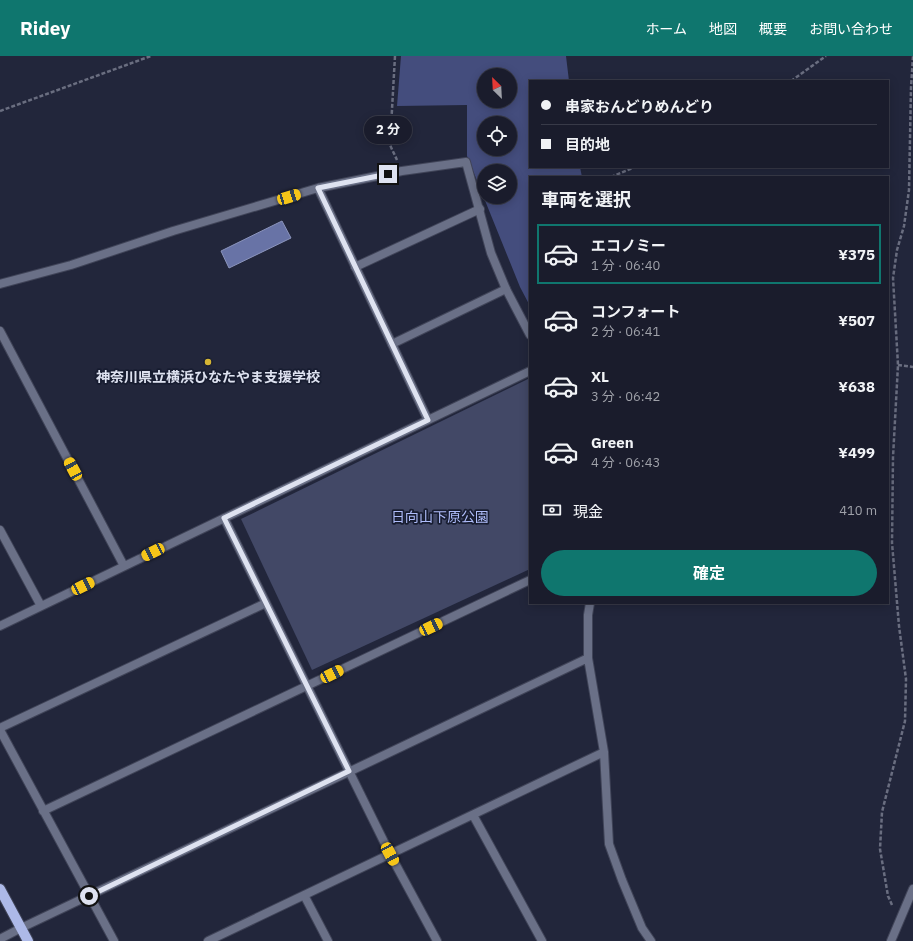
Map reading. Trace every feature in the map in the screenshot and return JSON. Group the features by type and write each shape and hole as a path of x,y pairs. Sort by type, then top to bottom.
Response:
{"main road":[{"path":"0,889 28,941"}],"street":[{"path":"0,284 71,265 173,231 318,188 402,171 466,162 491,253 506,289 529,333"},
{"path":"318,188 428,420"},
{"path":"355,267 480,209"},
{"path":"392,344 506,289"},
{"path":"0,330 124,566"},
{"path":"0,626 529,371"},
{"path":"224,518 390,854 437,941"},
{"path":"0,530 41,606"},
{"path":"44,811 529,580"},
{"path":"114,941 0,729 266,603"},
{"path":"590,604 588,615 588,658 604,752 609,844 642,928 651,941"},
{"path":"0,939 588,658"},
{"path":"208,941 219,939 304,895 604,752"},
{"path":"473,814 542,941"},
{"path":"891,941 913,889"},
{"path":"304,895 328,941"}],"path":[{"path":"0,111 151,56"},
{"path":"395,56 390,145 402,171"},
{"path":"792,80 826,56"},
{"path":"899,920 888,896 880,849 882,812 905,721 906,679 899,626 892,543 893,457 898,365 893,278 904,226 909,190 913,56"},
{"path":"613,176 632,168"},
{"path":"898,365 913,367"}],"green space":[{"name":"日向山下原公園","path":"529,378 529,569 312,670 241,519"}],"shaded area":[{"path":"401,56 566,56 569,80 529,80 529,168 580,168 582,176 529,176 529,304 520,287 486,204 517,204 517,164 477,164 477,181 467,156 467,105 397,106"},
{"path":"282,221 291,238 229,268 221,251"}],"place":[{"name":"神奈川県立横浜ひなたやま支援学校","path":"208,362"}],"route":[{"path":"89,896 349,771 224,518 428,420 318,188 388,174"}]}
